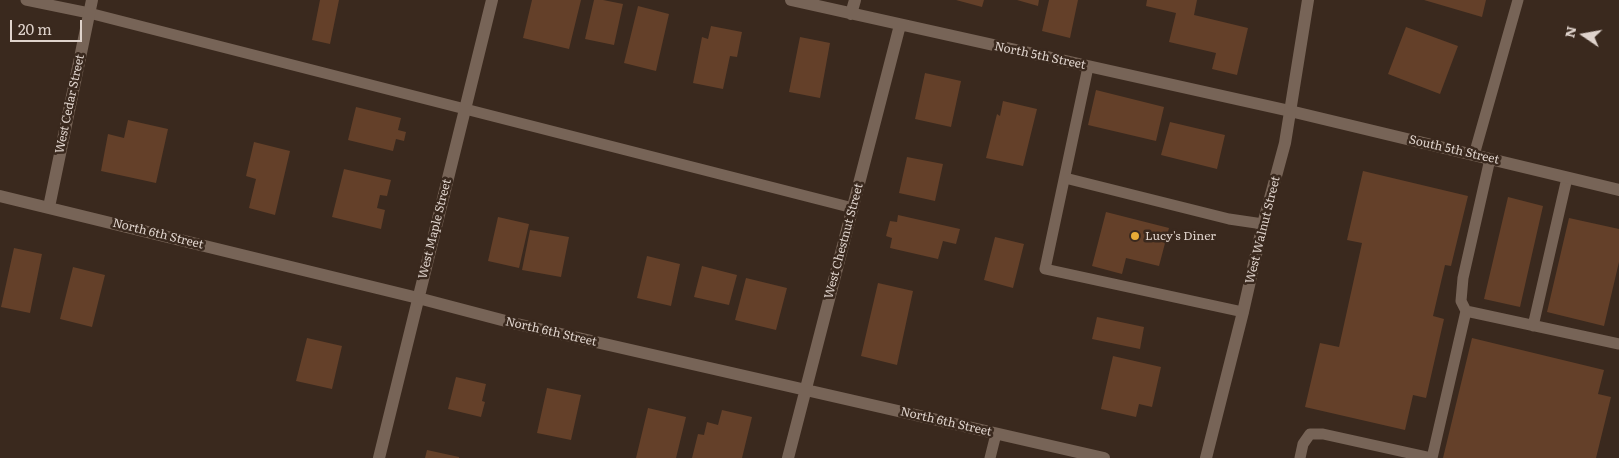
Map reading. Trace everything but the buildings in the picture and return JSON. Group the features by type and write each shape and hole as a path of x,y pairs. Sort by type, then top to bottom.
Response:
{"street":[{"name":"West Cedar Street","path":"48,207 92,0"},
{"name":"West Maple Street","path":"379,458 492,0"},
{"name":"North 5th Street","path":"791,0 1290,111"},
{"path":"851,14 855,0"},
{"name":"West Walnut Street","path":"1206,458 1263,224 1285,144 1308,0"},
{"name":"West Chestnut Street","path":"788,458 900,25"},
{"name":"South 5th Street","path":"1290,111 1619,190"},
{"name":"North 6th Street","path":"0,196 517,324 1104,458"}],"lane":[{"path":"26,0 465,108 853,208"},
{"path":"1474,155 1518,0"},
{"path":"1088,67 1045,269 1243,312"},
{"path":"1300,458 1304,444 1310,434 1323,434 1432,458 1466,311 1461,301 1463,278 1490,159"},
{"path":"1065,178 1229,219 1263,224"},
{"path":"1534,326 1567,178"},
{"path":"1466,311 1619,344"},
{"path":"990,458 996,434"}],"place":[{"name":"Lucy's Diner","path":"1135,236"}]}
